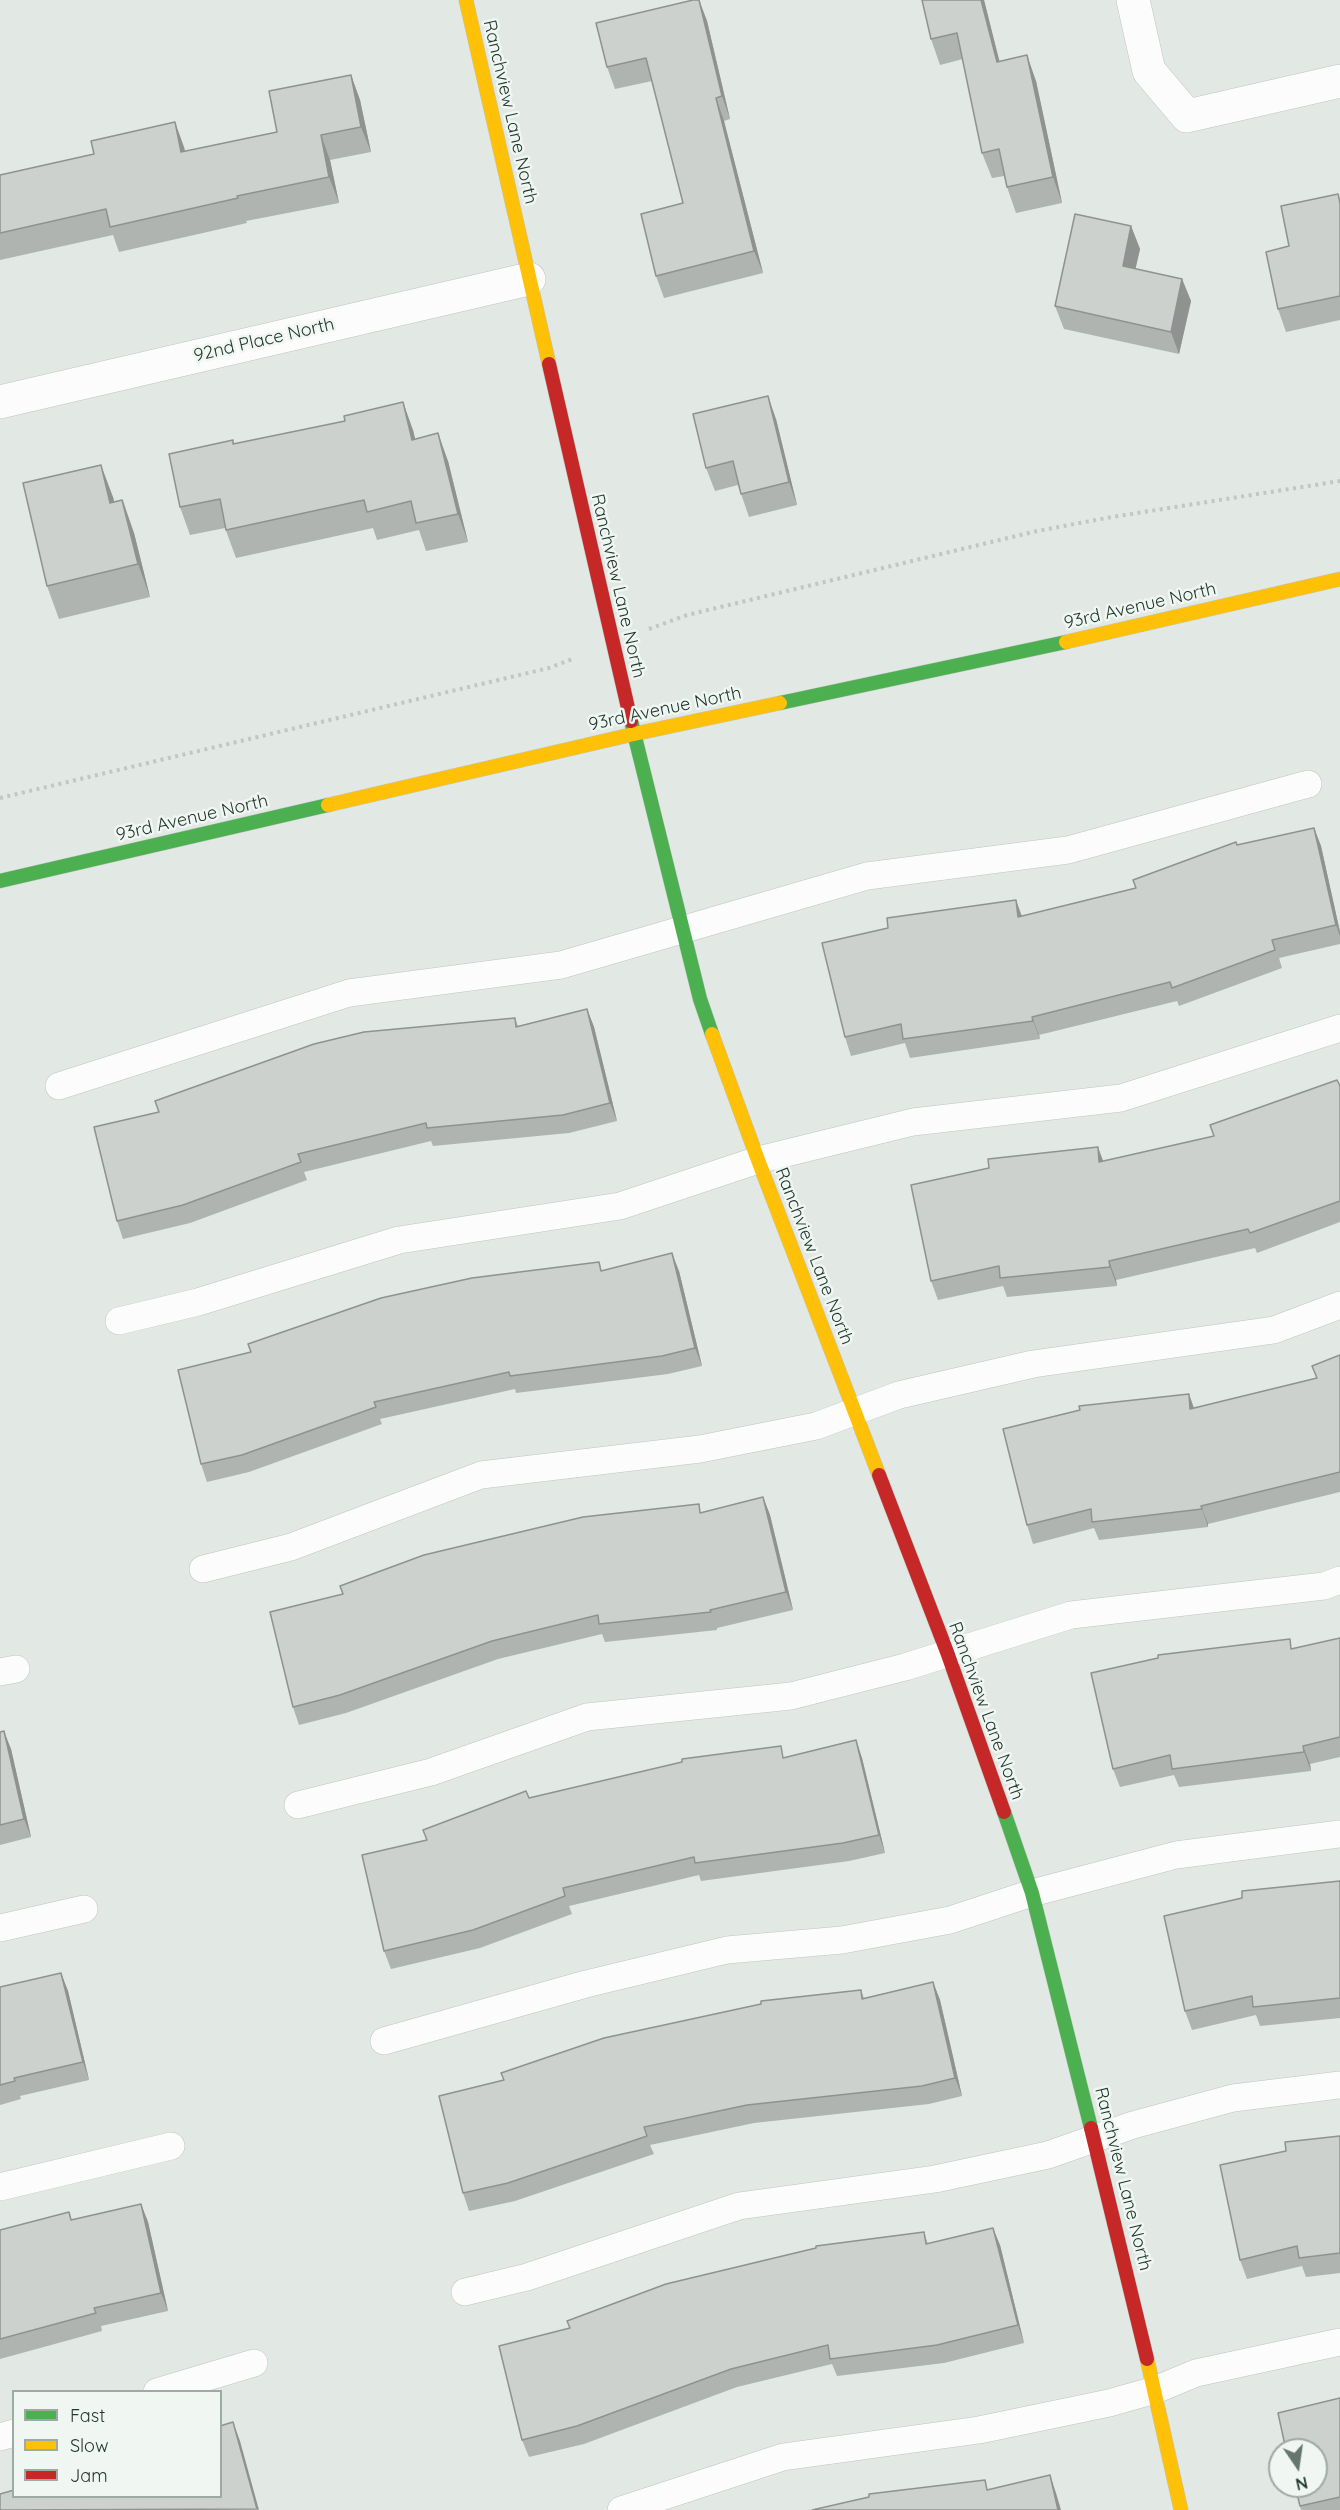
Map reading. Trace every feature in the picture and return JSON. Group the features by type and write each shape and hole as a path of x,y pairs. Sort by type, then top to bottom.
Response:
{"street":[{"name":"Ranchview Lane North","path":"466,0 612,643 700,999 758,1160 947,1652 1032,1893 1155,2390 1181,2510"},
{"path":"1132,0 1149,71 1187,116 1340,81"},
{"name":"92nd Place North","path":"0,402 529,279"},
{"name":"93rd Avenue North","path":"0,881 634,734 1149,624 1340,579"}],"lane":[{"path":"59,1086 349,993 561,965 867,876 1068,850 1308,784"},
{"path":"119,1321 198,1302 399,1240 620,1206 758,1160 913,1122 1121,1098 1340,1028"},
{"path":"203,1569 291,1547 482,1475 700,1449 816,1426 899,1395 1033,1364 1274,1330 1340,1305"},
{"path":"298,1805 431,1772 587,1717 791,1696 905,1667 1071,1615 1324,1586 1340,1580"},
{"path":"384,2041 586,1984 728,1950 842,1940 950,1920 1032,1893 1176,1855 1340,1834"},
{"path":"0,1928 84,1909"},
{"path":"465,2292 527,2277 739,2206 935,2179 1048,2155 1094,2138 1233,2098 1340,2085"},
{"path":"0,2187 171,2146"},
{"path":"621,2510 783,2457 979,2430 1109,2403 1155,2390 1196,2373 1340,2342"},
{"path":"161,2390 254,2364"}],"path":[{"path":"0,798 549,668 687,615 1037,531 1340,481"}],"building":[{"path":"699,0 722,96 716,98 754,251 656,276 641,214 683,203 646,58 607,67 596,23"},
{"path":"922,0 981,0 997,62 1027,55 1053,177 1007,187 999,149 982,153 957,33 931,39"},
{"path":"351,75 361,127 321,135 329,177 237,196 238,198 110,227 106,209 0,233 0,175 94,154 91,141 175,122 181,152 277,132 269,91"},
{"path":"1338,194 1340,203 1340,296 1278,309 1266,252 1289,246 1281,206"},
{"path":"1075,214 1131,226 1123,266 1182,279 1171,332 1055,306"},
{"path":"768,396 789,482 741,494 733,461 706,468 693,414"},
{"path":"403,402 412,440 438,433 458,514 416,523 411,501 367,512 364,500 226,530 220,499 180,507 169,454 233,440 233,444 345,421 344,416"},
{"path":"101,465 110,503 122,500 138,564 47,586 23,483"},
{"path":"1314,828 1336,925 1272,940 1275,950 1172,988 1170,982 1032,1017 1033,1021 903,1039 901,1024 845,1037 822,943 888,928 887,918 1016,900 1018,917 1136,888 1133,880 1236,842 1237,845"},
{"path":"587,1009 610,1103 563,1115 427,1128 426,1123 298,1154 301,1162 183,1205 117,1221 94,1127 159,1112 155,1101 314,1044 364,1032 515,1018 516,1027"},
{"path":"1337,1080 1340,1086 1340,1201 1250,1233 1248,1229 1109,1261 1110,1267 1000,1278 999,1266 931,1281 911,1185 989,1168 988,1159 1098,1147 1099,1162 1214,1136 1210,1125"},
{"path":"672,1253 695,1348 662,1356 510,1376 509,1372 374,1402 376,1407 242,1455 201,1464 178,1370 251,1352 248,1344 381,1298 472,1278 599,1262 601,1271"},
{"path":"1340,1355 1340,1472 1201,1506 1202,1509 1092,1522 1091,1509 1027,1525 1003,1429 1080,1410 1079,1406 1189,1394 1190,1409 1317,1378 1312,1366"},
{"path":"763,1497 786,1592 710,1610 711,1612 599,1624 598,1615 492,1641 340,1695 293,1707 270,1612 343,1594 340,1586 424,1555 583,1517 699,1504 700,1513"},
{"path":"1340,1638 1340,1737 1303,1746 1304,1752 1172,1769 1170,1755 1113,1769 1091,1673 1158,1658 1158,1655 1290,1639 1291,1649"},
{"path":"4,1731 24,1819 0,1825 0,1732"},
{"path":"856,1740 879,1835 843,1843 695,1863 694,1857 563,1888 565,1896 473,1930 384,1951 362,1855 427,1840 423,1830 526,1791 529,1798 682,1762 682,1759 781,1746 783,1758"},
{"path":"1340,1881 1340,1998 1253,2007 1252,1996 1185,2011 1164,1916 1242,1898 1242,1891"},
{"path":"61,1973 83,2062 14,2078 15,2081 0,2085 0,1987"},
{"path":"933,1982 955,2078 922,2086 747,2105 644,2127 647,2136 508,2183 463,2193 439,2096 504,2080 501,2073 604,2038 761,2004 761,2001 861,1990 862,1999"},
{"path":"1340,2136 1340,2253 1299,2258 1297,2246 1240,2260 1220,2165 1286,2151 1285,2142"},
{"path":"141,2204 161,2293 94,2308 96,2313 0,2339 0,2230 69,2212 71,2220"},
{"path":"993,2228 1018,2325 937,2345 830,2359 828,2345 731,2369 577,2426 522,2440 499,2346 570,2328 567,2321 666,2284 816,2248 816,2246 924,2232 926,2244"},
{"path":"1340,2398 1340,2497 1300,2506 1298,2498 1328,2498 1328,2438 1283,2438 1278,2413"},
{"path":"233,2422 257,2509 0,2510 0,2494 12,2491 12,2498 222,2498 222,2425"},
{"path":"1050,2475 1058,2510 812,2510 869,2497 869,2494 985,2480 987,2490"}],"traffic: fast":[{"path":"780,703 1066,642"},
{"path":"631,721 700,999 712,1034"},
{"path":"0,881 328,805"},
{"path":"1004,1812 1032,1893 1091,2128"}],"traffic: slow":[{"path":"466,0 549,364"},
{"path":"1066,642 1340,579"},
{"path":"328,805 634,734 780,703"},
{"path":"712,1034 879,1475"},
{"path":"1147,2359 1181,2510"}],"traffic: jam":[{"path":"549,364 631,721"},
{"path":"879,1475 947,1652 1004,1812"},
{"path":"1091,2128 1147,2359"}]}
